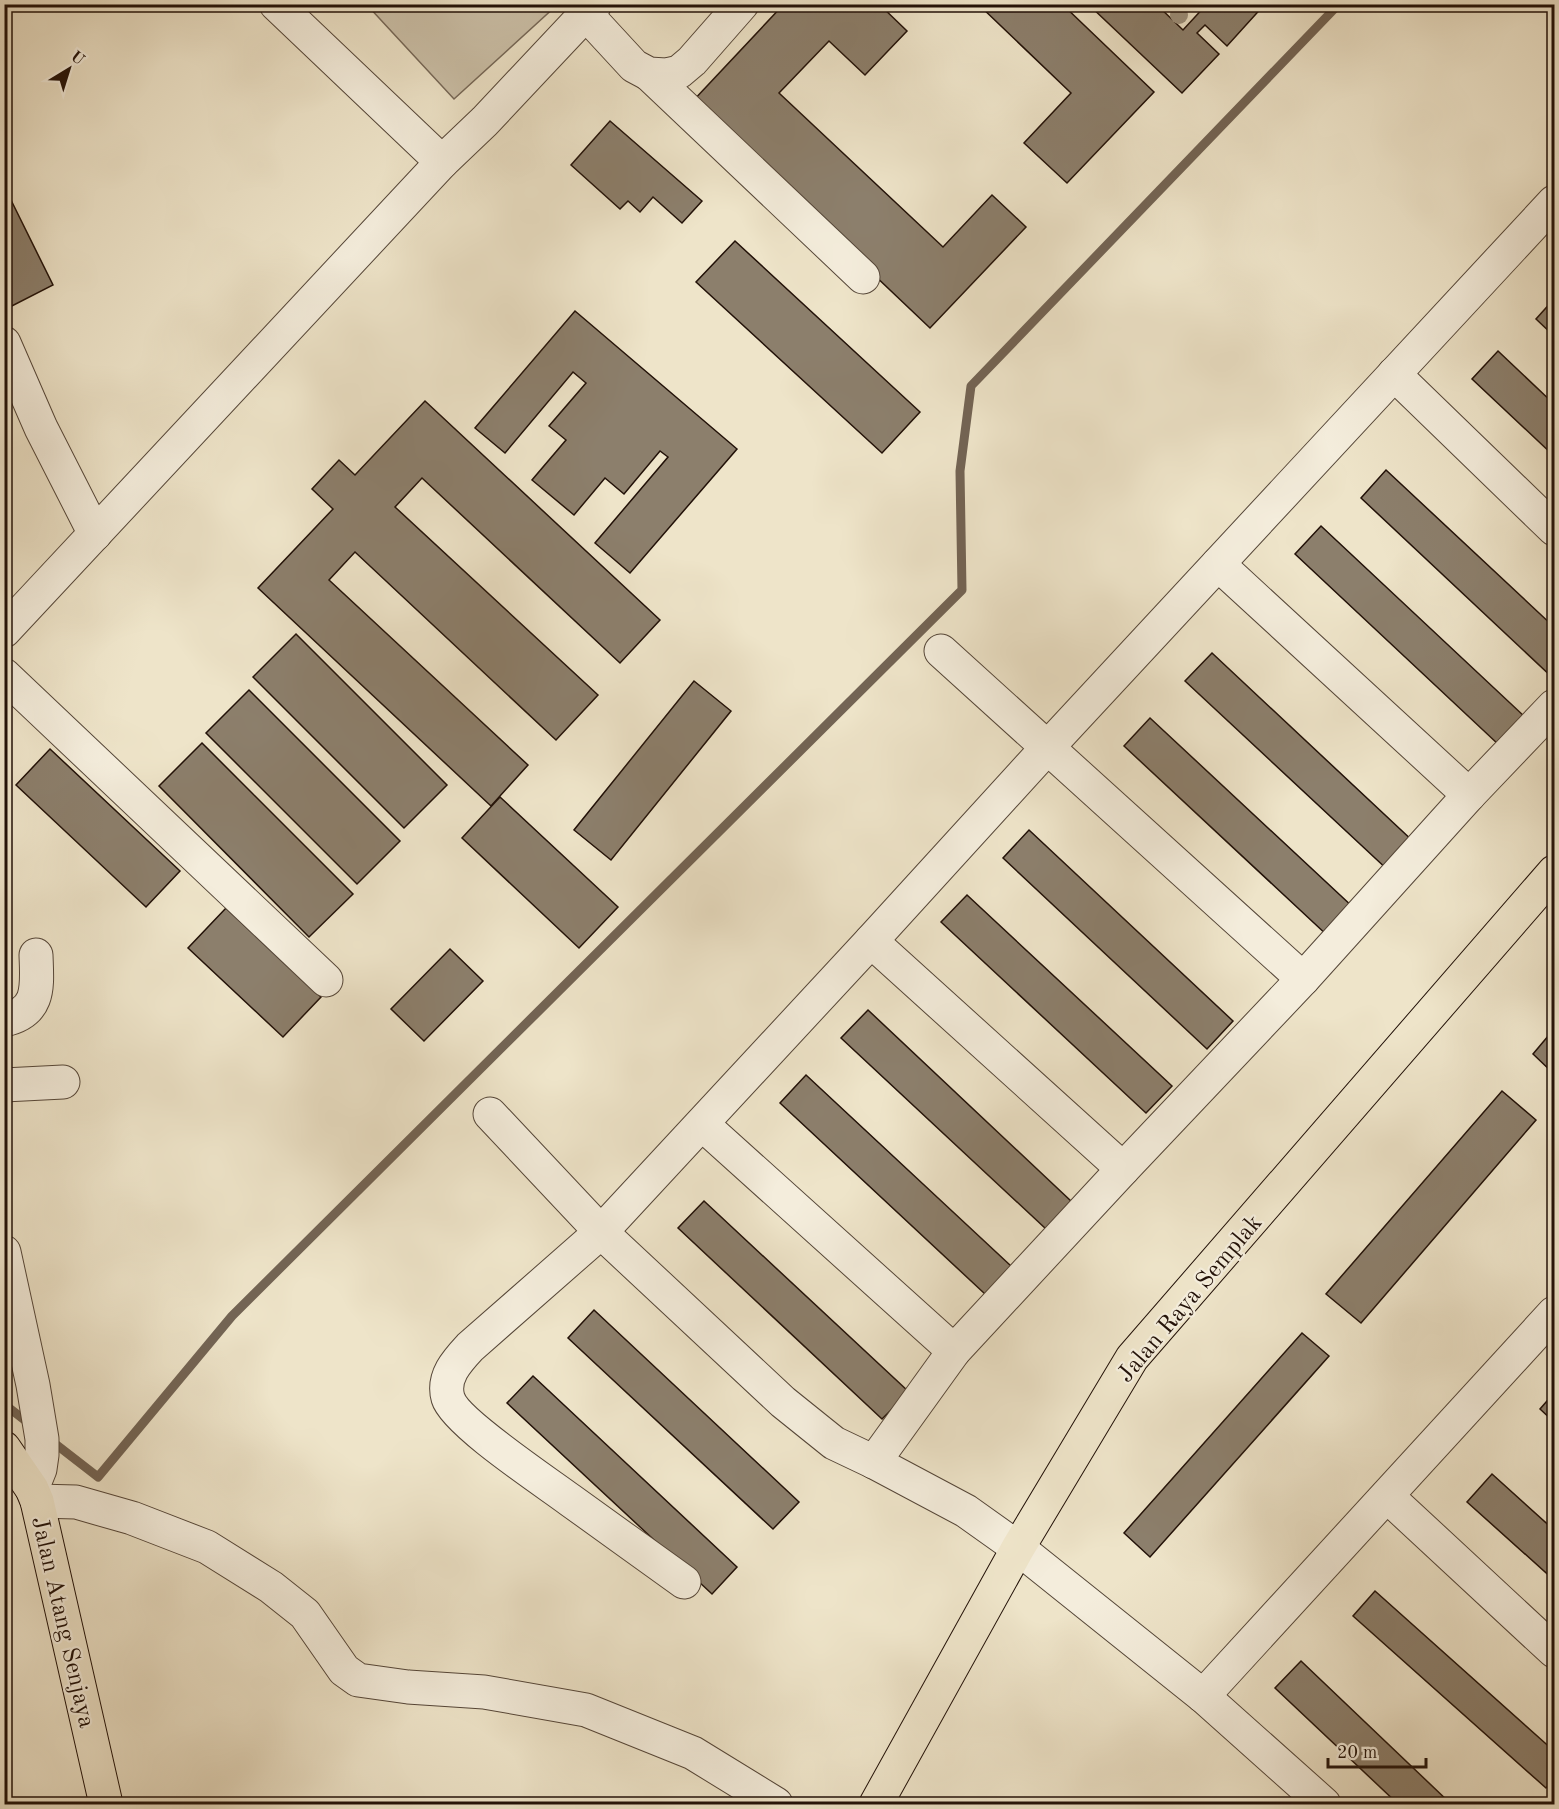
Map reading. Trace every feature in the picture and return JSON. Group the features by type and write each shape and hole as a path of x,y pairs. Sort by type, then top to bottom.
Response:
{"main road":[{"name":"Jalan Raya Semplak","path":"876,1804 1018,1548 1132,1358 1554,872"},
{"name":"Jalan Atang Senjaya","path":"4,1448 34,1495 106,1804"}],"street":[{"path":"276,4 442,162"},
{"path":"649,74 666,75 679,72 692,61 742,4"},
{"path":"4,631 442,162 485,121 591,9 634,66 649,74 863,277"},
{"path":"684,1582 505,1453 464,1419 449,1401 446,1390 447,1380 459,1359 601,1232 1554,202"},
{"path":"4,343 41,428 95,534"},
{"path":"1395,374 1554,529"},
{"path":"1218,564 1469,795"},
{"path":"941,651 1303,979"},
{"path":"4,675 326,980"},
{"path":"874,1462 954,1351 1303,979 1469,795 1554,706"},
{"path":"871,941 1123,1169"},
{"path":"4,1020 27,1011 34,1001 37,978 36,955"},
{"path":"4,1085 63,1082"},
{"path":"490,1114 601,1232 783,1402 834,1443 966,1511 1018,1548 1203,1696 1324,1804"},
{"path":"702,1124 954,1351"},
{"path":"4,1252 42,1438 42,1455 34,1495 76,1502 132,1518 207,1547 271,1587 305,1614 344,1670 358,1680 408,1687 484,1692 586,1710 693,1753 776,1804"},
{"path":"1203,1696 1554,1313"},
{"path":"1387,1496 1554,1652"}],"shaded area":[{"path":"367,5 557,5 454,99"}],"building":[{"path":"784,4 879,4 907,31 865,75 829,41 779,93 943,247 992,195 1026,227 930,328 692,102"},
{"path":"978,4 1062,4 1154,92 1067,183 1024,143 1071,93"},
{"path":"1088,4 1156,4 1183,30 1207,4 1265,4 1227,46 1205,25 1197,33 1219,54 1182,93"},
{"path":"610,121 702,201 682,223 653,197 640,212 628,201 620,209 571,165"},
{"path":"8,194 53,285 4,310 4,196"},
{"path":"735,241 920,412 882,453 696,282"},
{"path":"1554,299 1554,336 1536,319"},
{"path":"575,311 737,449 630,573 595,543 668,457 660,451 624,494 605,478 574,515 532,480 566,440 549,426 586,383 573,372 505,453 475,428"},
{"path":"1498,351 1554,404 1554,456 1472,379"},
{"path":"425,401 660,620 620,663 422,478 395,507 598,695 556,740 355,552 329,580 528,765 491,806 258,588 333,509 312,489 339,460 355,475"},
{"path":"1386,470 1554,627 1554,679 1361,498"},
{"path":"1321,526 1525,717 1499,745 1295,554"},
{"path":"296,634 447,785 404,828 253,677"},
{"path":"1212,653 1416,844 1390,872 1185,681"},
{"path":"694,681 731,711 611,860 574,830"},
{"path":"249,690 400,841 357,884 206,733"},
{"path":"1150,718 1355,909 1329,937 1124,746"},
{"path":"202,743 353,894 309,937 159,786"},
{"path":"50,749 180,871 146,907 16,785"},
{"path":"500,797 618,907 579,948 462,838"},
{"path":"1029,830 1233,1021 1207,1049 1003,858"},
{"path":"967,895 1172,1086 1146,1113 941,922"},
{"path":"226,908 321,997 283,1037 188,948"},
{"path":"450,949 483,981 424,1041 391,1009"},
{"path":"868,1010 1072,1202 1046,1229 841,1038"},
{"path":"1554,1029 1554,1074 1533,1054"},
{"path":"806,1075 1011,1266 985,1294 780,1103"},
{"path":"1502,1091 1536,1120 1361,1323 1326,1294"},
{"path":"704,1201 909,1392 882,1419 678,1228"},
{"path":"594,1310 799,1502 773,1529 568,1338"},
{"path":"1302,1333 1329,1356 1150,1557 1124,1533"},
{"path":"533,1376 737,1567 712,1594 507,1403"},
{"path":"1554,1393 1554,1422 1540,1409"},
{"path":"1492,1474 1554,1530 1554,1580 1467,1502"},
{"path":"1375,1591 1554,1751 1554,1779 1546,1788 1353,1616"},
{"path":"1301,1661 1451,1804 1398,1804 1275,1688"}],"waterway":[{"path":"49,1439 98,1477 232,1316 962,590 960,471 971,386 1339,4"},
{"path":"4,1404 31,1425"}]}
